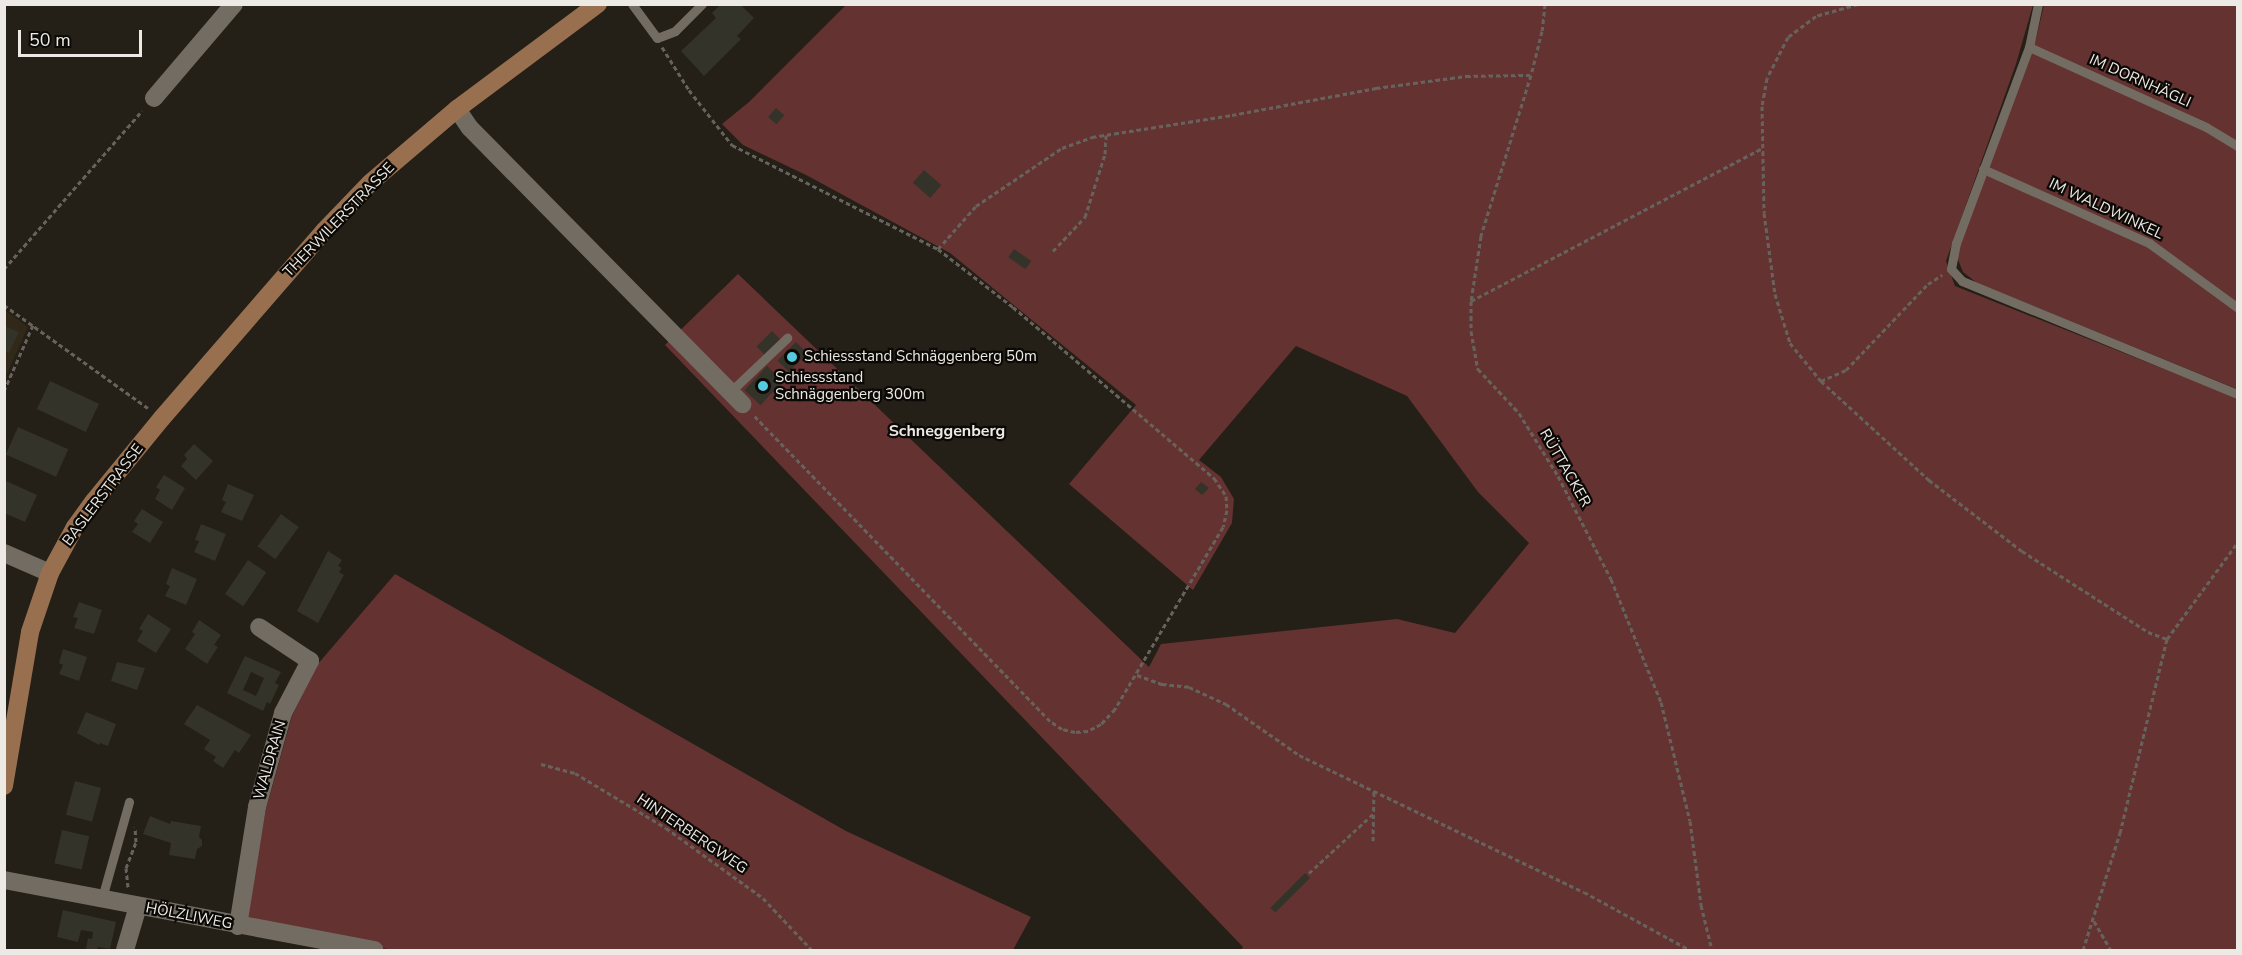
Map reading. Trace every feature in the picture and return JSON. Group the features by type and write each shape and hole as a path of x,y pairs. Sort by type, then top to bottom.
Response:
{"main road":[{"name":"THERWILERSTRASSE","path":"162,418 340,215 378,175 457,109 598,4"},
{"name":"BASLERSTRASSE","path":"4,786 16,703 30,632 50,573 87,510 162,418"}],"street":[{"path":"153,98 234,4"},
{"path":"457,109 470,128 736,398"},
{"path":"4,553 50,573"},
{"name":"WALDRAIN","path":"238,926 257,807 283,713 310,661 259,627"},
{"name":"HÖLZLIWEG","path":"4,880 374,951"},
{"path":"125,951 140,906"}],"lane":[{"path":"632,4 657,38 675,31 702,4"},
{"path":"2038,4 2029,46 1956,243 1951,269 1962,280 2238,394"},
{"name":"IM DORNHÄGLI","path":"2029,46 2206,127 2238,146"},
{"name":"IM WALDWINKEL","path":"1983,169 2149,243 2238,308"},
{"path":"736,398 788,338"},
{"path":"102,898 129,802"}],"path":[{"name":"RÜTTACKER","path":"1545,4 1542,31 1531,75 1481,236 1470,302 1471,330 1478,369 1519,413 1558,476 1611,579 1661,702 1690,821 1701,905 1712,951"},
{"path":"1858,4 1816,16 1788,37 1767,78 1762,106 1764,213 1775,294 1790,343 1821,381 1929,480 2013,544 2148,632 2167,639"},
{"path":"1946,4 1997,4"},
{"path":"657,38 688,90 732,145 938,249 1013,307 1214,478 1226,496 1227,510 1223,526 1115,709 1101,724 1088,731 1075,732 1062,729 1050,721 736,398"},
{"path":"938,249 976,206 1062,148 1106,135 1232,115 1376,88 1466,76 1531,75"},
{"path":"4,269 153,98"},
{"path":"1053,251 1085,217 1105,154 1106,135"},
{"path":"1470,302 1762,148"},
{"path":"1821,381 1846,370 1928,284 1951,269"},
{"path":"4,305 162,418"},
{"path":"4,391 33,325"},
{"path":"2083,951 2120,833 2167,639 2238,542"},
{"path":"1137,675 1162,684 1189,687 1226,704 1299,755 1584,892 1690,951"},
{"name":"HINTERBERGWEG","path":"541,764 575,773 666,828 763,898 812,951"},
{"path":"1373,841 1374,790"},
{"path":"1310,873 1373,814"},
{"path":"124,821 134,825 137,836 126,868 131,891 142,898 140,906"},
{"path":"2094,921 2111,951"},
{"path":"1674,951 1679,946"}],"shaded area":[{"path":"846,5 2033,5 2016,64 1946,261 1955,286 2237,398 2237,950 1241,950 1243,947 665,345 738,274 1149,667 1161,644 1397,619 1455,633 1529,543 1478,492 1407,396 1296,346 1199,460 1221,477 1234,499 1232,523 1193,590 1069,484 1136,405 950,253 808,176 743,145 722,124 749,102"},
{"path":"2044,5 2237,5 2237,389 1977,283 1963,272 1957,257 1961,242 2036,39"},
{"path":"5,310 28,327 5,378"},
{"path":"395,574 846,831 1031,917 1013,950 392,950 246,921 266,809 292,716 317,665"}],"building":[{"path":"721,4 740,4 754,18 737,36 741,39 704,76 681,51 716,18 712,13"},
{"path":"776,108 784,115 776,124 768,117"},
{"path":"924,170 941,185 930,198 913,183"},
{"path":"1014,249 1031,261 1025,269 1008,257"},
{"path":"4,326 19,332 9,353 4,351"},
{"path":"772,331 781,340 766,356 756,347"},
{"name":"Schiessstand Schnäggenberg 50m","path":"796,342 807,353 789,372 778,360"},
{"name":"Schiessstand Schnäggenberg 300m","path":"767,366 783,381 761,405 744,390"},
{"path":"50,381 99,404 86,432 37,409"},
{"path":"18,427 68,449 56,477 6,454"},
{"path":"194,444 213,461 196,480 181,466 187,459 184,455"},
{"path":"164,475 185,488 172,510 155,499 160,490 156,487"},
{"path":"4,480 37,495 25,522 4,513"},
{"path":"1201,482 1209,488 1202,495 1195,489"},
{"path":"228,484 254,495 242,521 221,512 226,502 222,500"},
{"path":"142,509 163,522 150,543 132,532 138,524 134,521"},
{"path":"281,514 299,527 275,559 257,546"},
{"path":"201,524 226,534 215,561 194,552 199,541 195,540"},
{"path":"328,551 342,560 338,566 342,568 339,572 344,575 318,623 297,611"},
{"path":"248,560 266,572 243,606 225,594"},
{"path":"172,568 197,579 186,605 165,596 170,586 166,584"},
{"path":"79,602 102,610 94,634 74,628 78,618 73,617"},
{"path":"148,614 171,629 156,653 137,641 143,631 139,629"},
{"path":"199,620 221,635 214,645 218,647 207,664 185,649 195,634 192,632"},
{"path":"63,649 87,657 79,681 59,674 63,665 59,663"},
{"path":"245,656 281,672 275,683 279,685 270,704 267,702 263,711 227,693","holes":["251,672 264,678 256,696 243,690"]},
{"path":"117,662 145,668 137,690 111,681"},
{"path":"197,705 251,735 239,753 235,750 223,768 213,761 216,757 204,749 210,740 184,724"},
{"path":"86,712 116,724 108,746 100,743 99,745 77,733"},
{"path":"75,781 101,788 92,822 66,815"},
{"path":"150,816 170,824 171,821 201,826 199,837 202,840 202,846 197,849 195,859 169,855 171,843 143,834"},
{"path":"62,830 89,836 82,869 54,863"},
{"path":"1305,873 1310,878 1275,913 1270,908"},
{"path":"63,910 116,922 110,949 98,947 97,950 86,949 88,938 92,939 93,932 81,930 78,942 57,937"}],"place":[{"name":"Schiessstand Schnäggenberg 50m","path":"792,357"},
{"name":"Schiessstand Schnäggenberg 300m","path":"763,386"}],"district":[{"name":"Schneggenberg","path":"947,431"}]}
